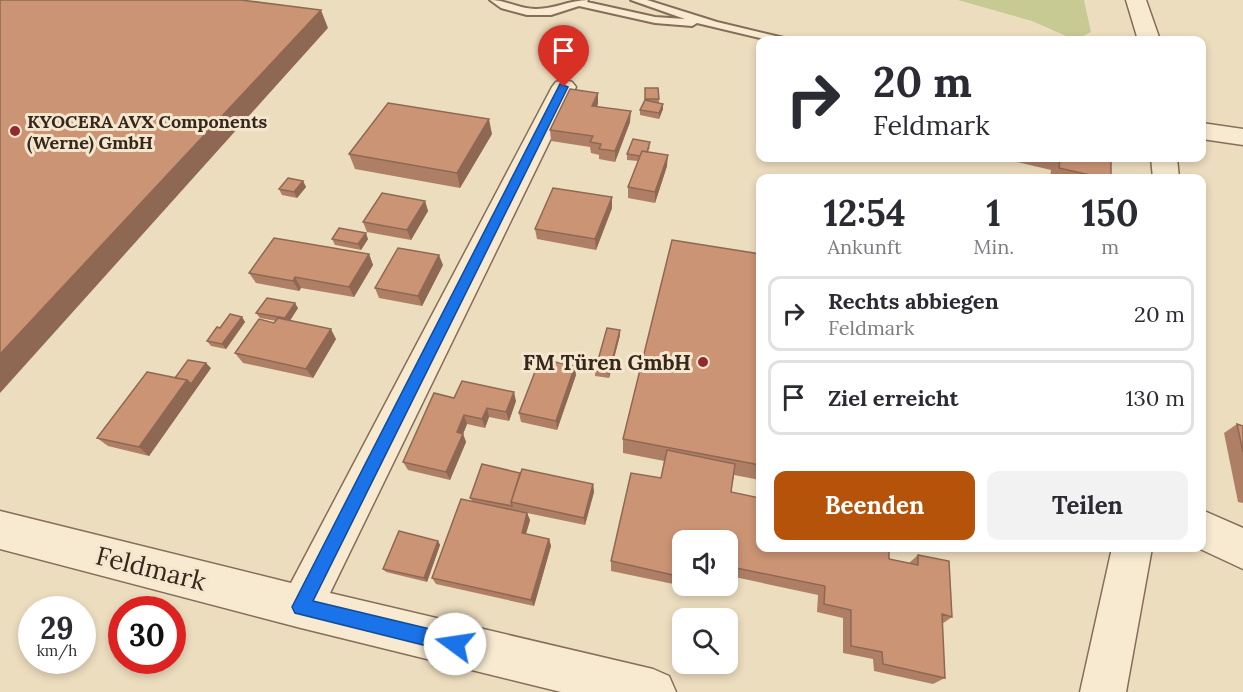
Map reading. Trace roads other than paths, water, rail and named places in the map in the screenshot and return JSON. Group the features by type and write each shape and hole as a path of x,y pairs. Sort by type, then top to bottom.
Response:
{"street":[{"path":"1136,0 1148,36"},
{"path":"301,607 564,87"},
{"path":"1206,132 1243,137"},
{"name":"Feldmark","path":"0,530 301,607 653,692"},
{"path":"1206,531 1243,549"},
{"path":"1103,692 1131,552"}],"lane":[{"path":"495,0 508,8 533,12 560,9 581,2 655,20 714,25"},
{"path":"636,0 714,25 762,36"}],"place":[{"name":"KYOCERA AVX Components (Werne) GmbH","path":"15,131"},
{"name":"FM Türen GmbH","path":"703,362"}]}
